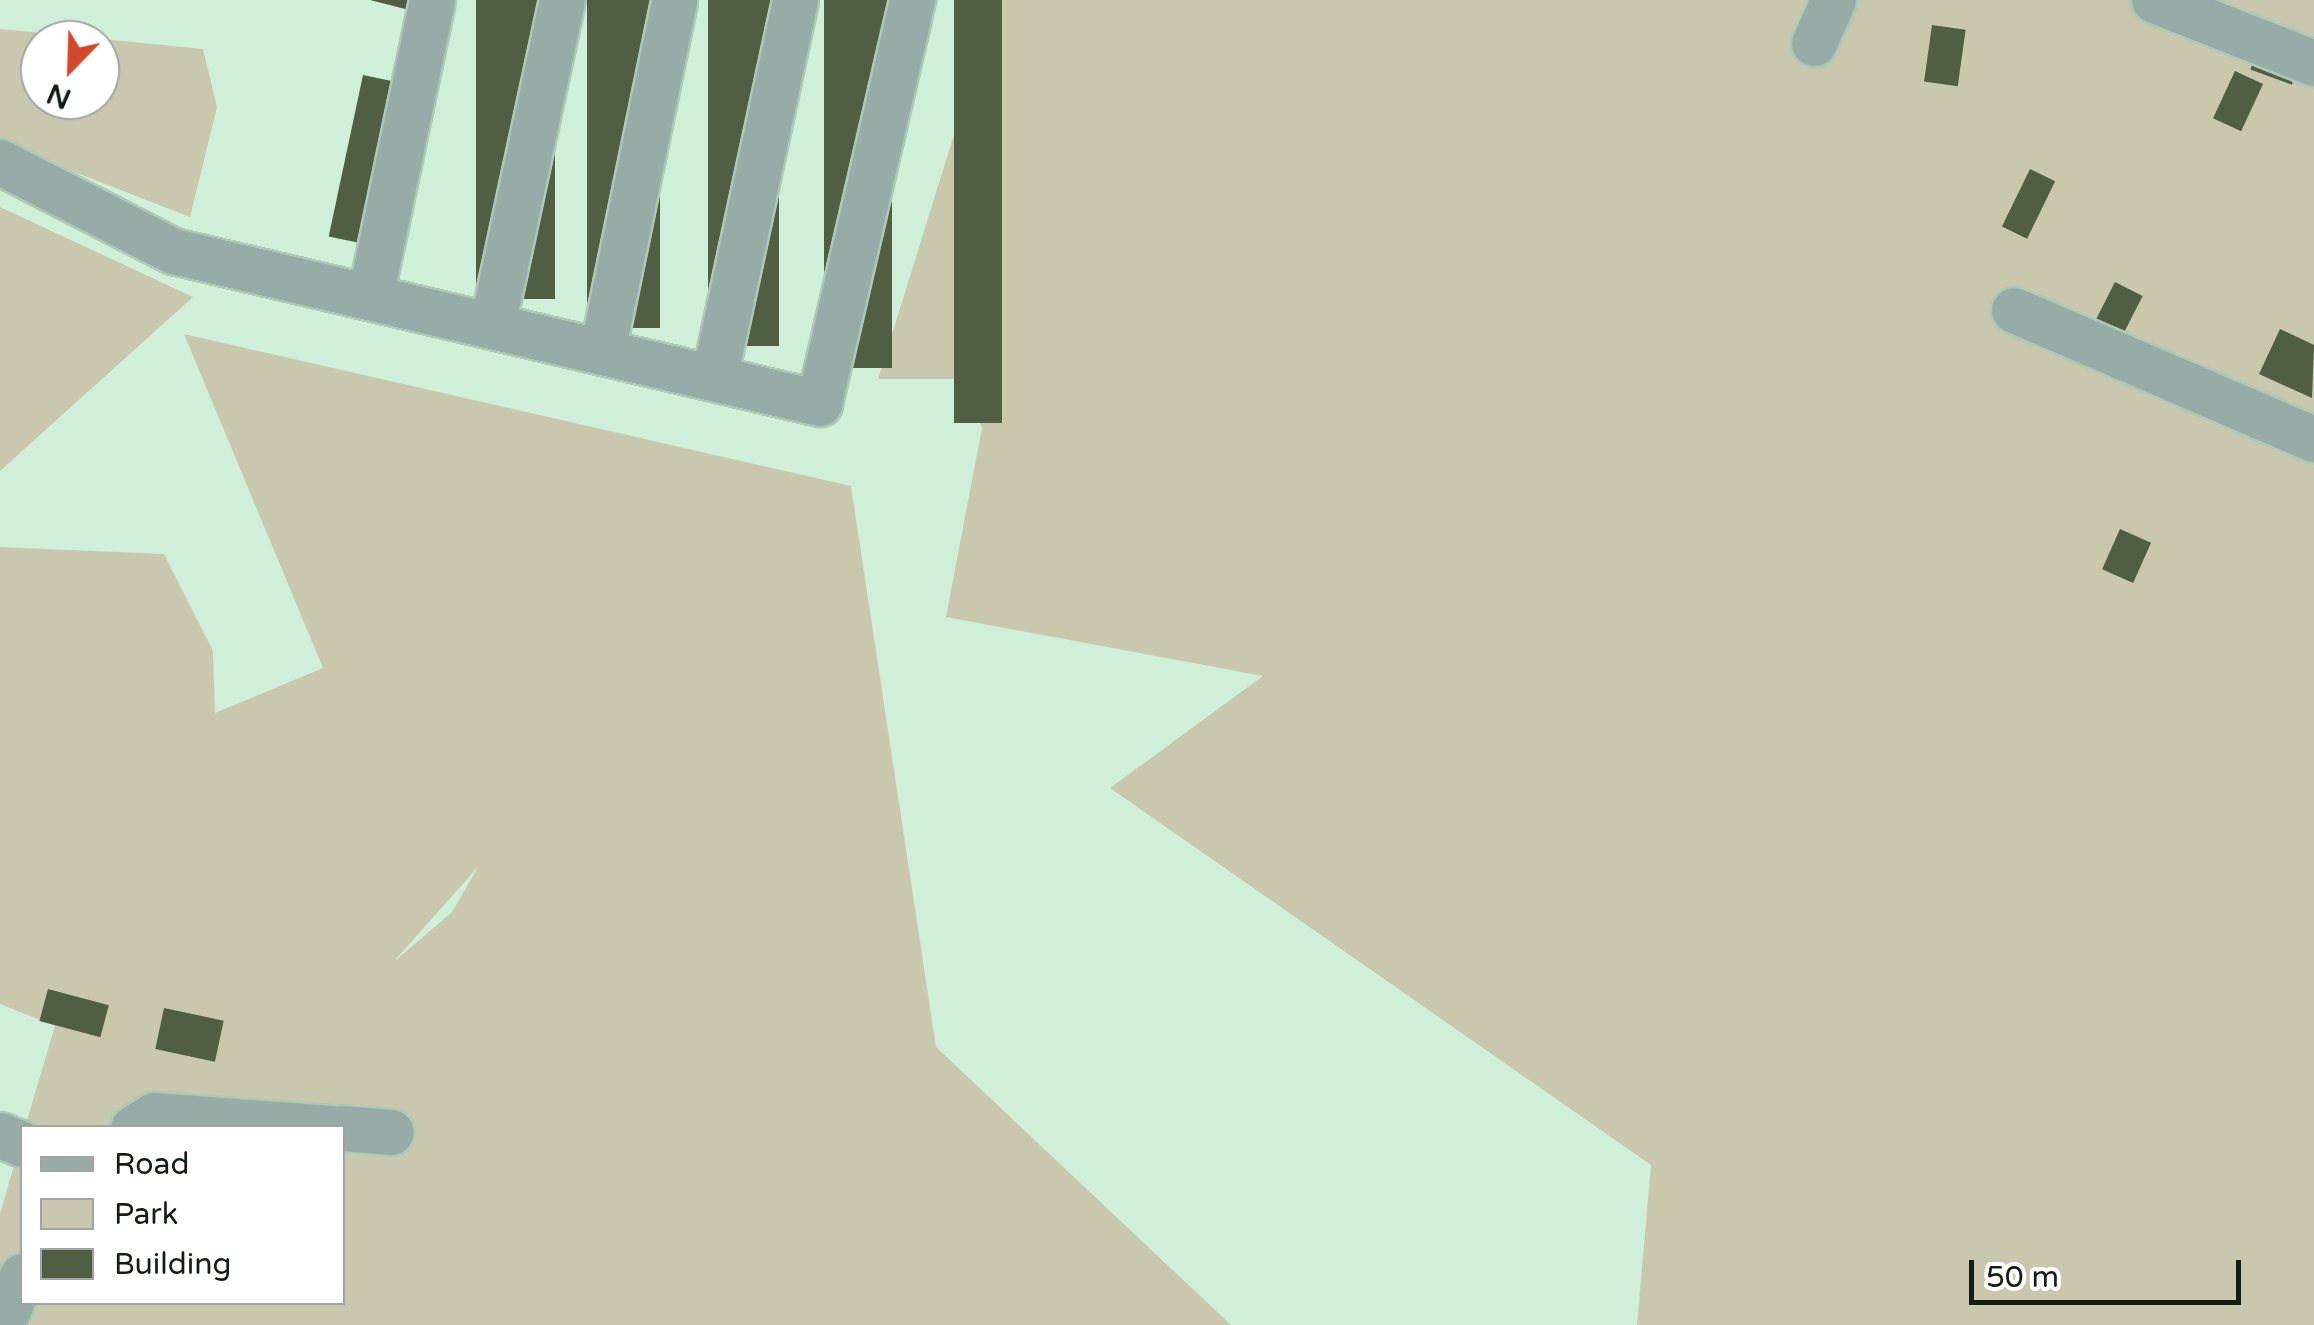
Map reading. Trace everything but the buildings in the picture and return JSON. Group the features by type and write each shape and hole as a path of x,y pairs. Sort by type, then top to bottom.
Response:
{"lane":[{"path":"370,297 432,0"},
{"path":"492,326 562,0"},
{"path":"602,352 674,0"},
{"path":"714,378 796,0"},
{"path":"0,162 172,251 819,403 912,0"},
{"path":"1814,44 1833,0"},
{"path":"2154,0 2314,62"},
{"path":"2014,310 2314,439"},
{"path":"138,1125 154,1115 290,1125"},
{"path":"345,1128 391,1132"},
{"path":"2,1325 20,1281"}],"green space":[{"path":"996,0 2314,0 2314,1325 1637,1325 1651,1165 1110,788 1263,676 946,617 982,428 963,379 878,379"},
{"path":"0,29 20,31 20,120 120,120 120,41 203,49 217,107 190,217 0,143"},
{"path":"0,207 193,297 0,471"},
{"path":"184,334 851,486 936,1047 1231,1325 0,1325 0,1214 20,1145 20,1305 345,1305 345,1125 26,1125 55,1026 0,1004 0,547 164,554 213,651 215,713 323,668","holes":["478,867 452,912 396,960"]}]}
